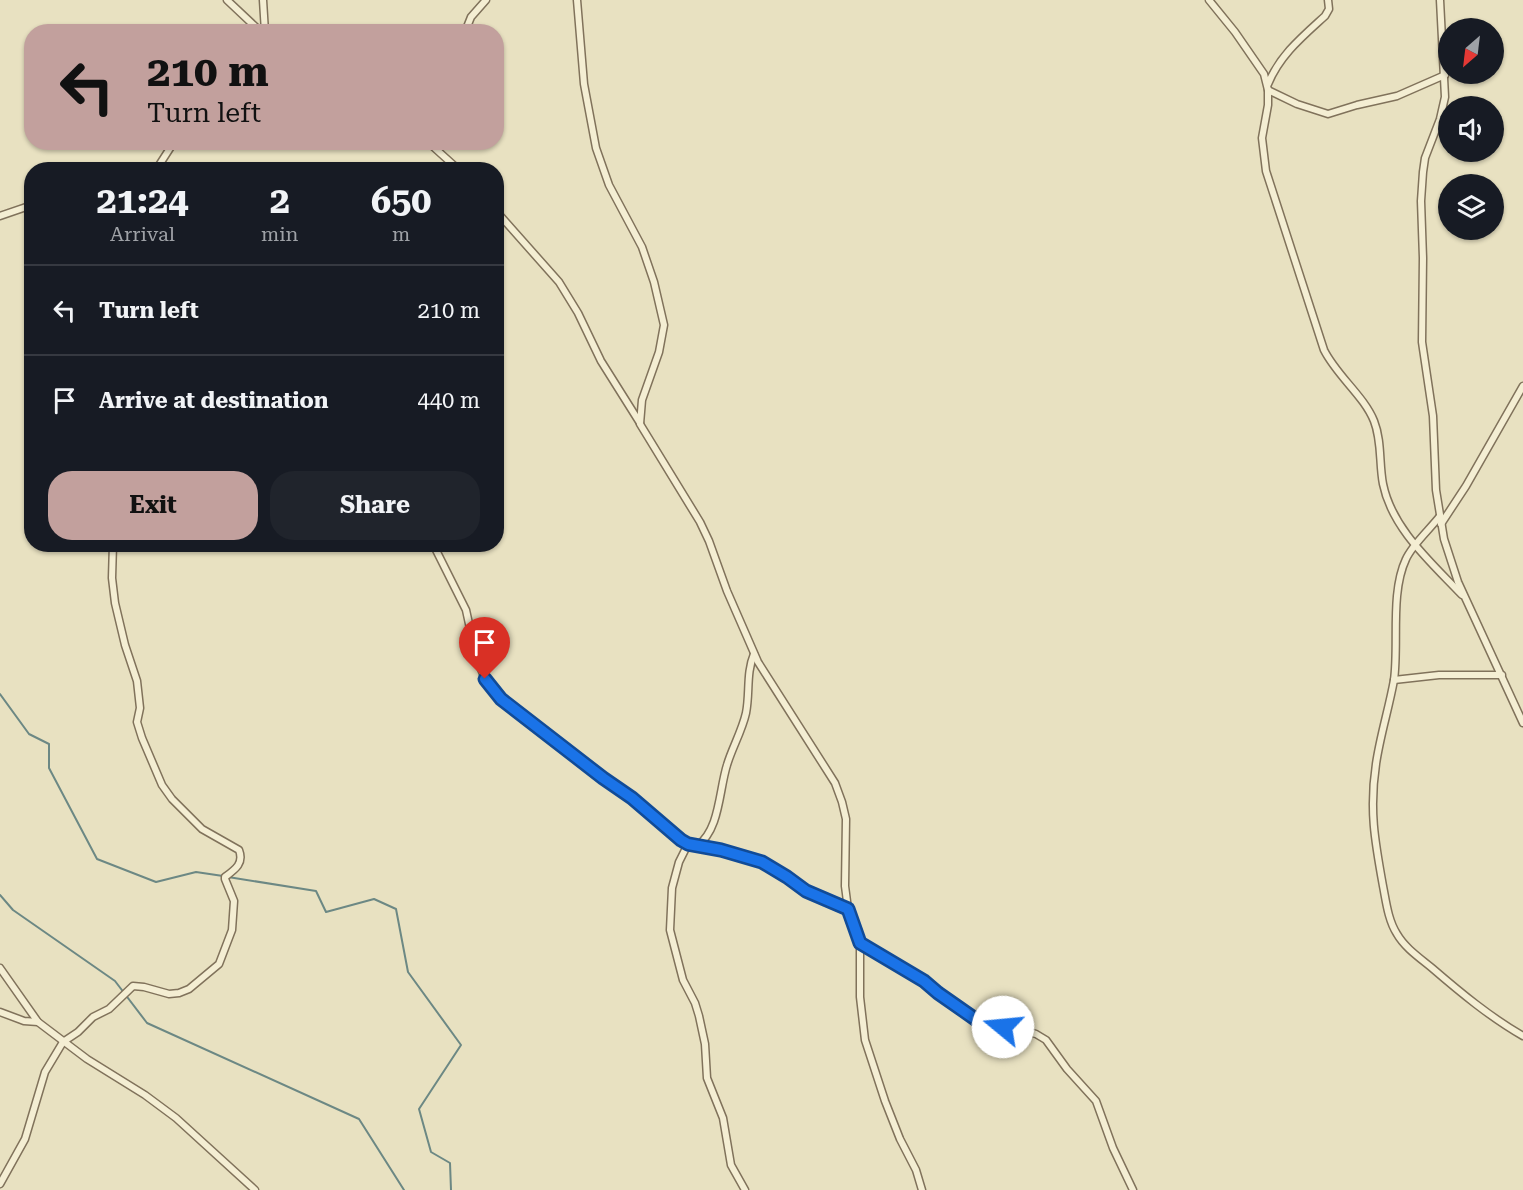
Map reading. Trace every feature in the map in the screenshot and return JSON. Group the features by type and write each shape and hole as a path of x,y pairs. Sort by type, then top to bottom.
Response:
{"street":[{"path":"227,0 254,24"},
{"path":"263,0 263,24"},
{"path":"468,24 471,17 486,0"},
{"path":"577,0 582,67 596,148 609,185 642,247 654,282 664,325 659,352 642,400 640,424"},
{"path":"1209,0 1260,68 1267,88 1297,104 1328,114 1387,99 1438,78"},
{"path":"1328,0 1329,9 1325,16 1284,56 1272,73 1267,88 1267,111 1262,138 1266,171 1317,332 1330,362 1373,419 1377,430 1382,479 1387,498 1416,546 1464,598"},
{"path":"1440,0 1441,18"},
{"path":"1445,84 1444,103 1425,158 1422,187 1424,258 1422,342 1433,416 1440,516 1449,556 1464,598 1523,723"},
{"path":"437,150 450,162"},
{"path":"0,216 24,208"},
{"path":"504,220 559,282 578,313 601,361 700,522 754,654 835,783 843,802 847,834 844,879 848,909 860,943 860,997 865,1040 885,1101 900,1139 916,1170 922,1190"},
{"path":"1441,524 1466,486 1523,386"},
{"path":"1440,516 1404,562 1397,597 1394,680 1378,749 1372,802 1375,849 1386,903 1396,932 1407,947 1460,992 1523,1036"},
{"path":"0,1184 25,1139 45,1072 63,1042 78,1032 93,1017 109,1009 131,987 140,986 169,994 189,989 219,964 232,930 234,901 225,876 236,869 241,859 238,850 202,829 172,799 162,785 142,738 137,722 140,708 137,681 115,603 112,578 113,552"},
{"path":"437,552 466,610 476,656 493,692 632,798 657,821 688,844 721,850 762,862 806,891 848,909"},
{"path":"697,846 706,837 718,807 726,767 746,714 750,669 754,654"},
{"path":"1394,680 1439,675 1502,675"},
{"path":"688,844 672,888 670,930 683,980 699,1016 705,1044 707,1078 723,1118 731,1165 745,1190"},
{"path":"860,943 924,981 983,1024 1022,1030 1046,1040 1067,1069 1096,1101 1113,1148 1133,1190"},
{"path":"0,968 38,1022 63,1042 176,1118 255,1190"},
{"path":"0,1012 24,1021 38,1022"}],"waterway":[{"path":"0,694 29,734 49,744 49,768 97,859 156,882 196,872 223,876"},
{"path":"228,877 316,891 326,912 374,899 396,909 408,972 461,1045 419,1109 431,1152 450,1163 451,1190"},
{"path":"0,895 13,910 115,981 147,1023 359,1119 404,1190"}],"route":[{"path":"485,679 493,692 501,699 632,798 681,840 688,844 721,850 762,862 820,899 848,909 860,943 924,981 978,1021 989,1026 1003,1027"}]}
